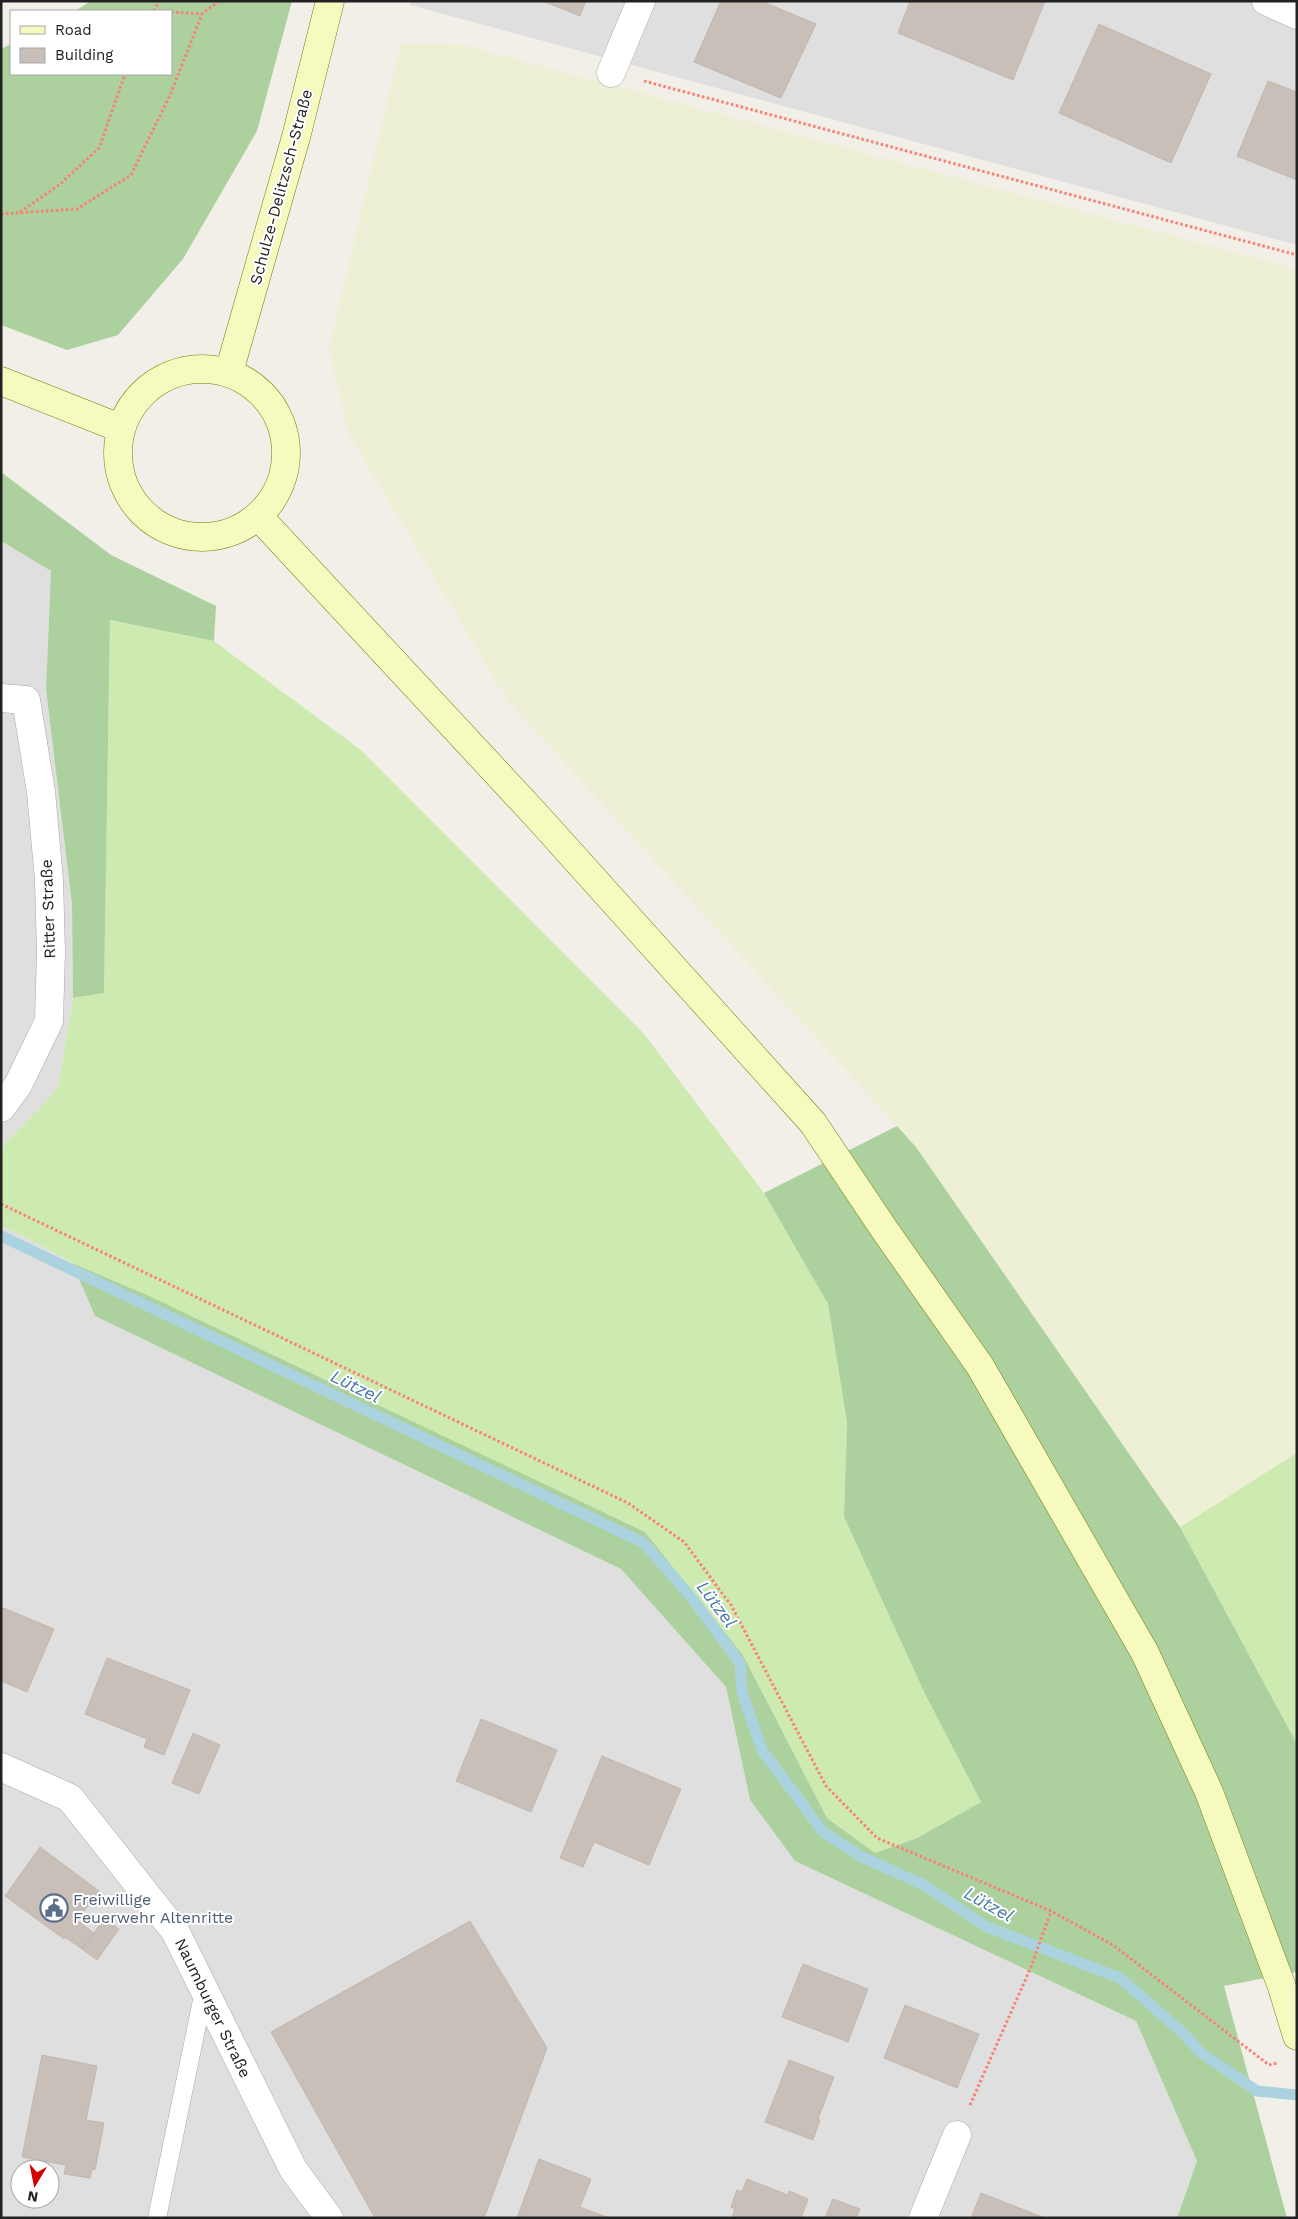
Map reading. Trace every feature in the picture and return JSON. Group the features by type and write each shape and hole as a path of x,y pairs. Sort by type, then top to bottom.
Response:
{"main road":[{"name":"Schulze-Delitzsch-Straße","path":"229,372 296,137 330,1"},
{"path":"202,368 229,372 255,387 274,409 285,436 286,466 276,494 258,516 234,531 208,537 181,535 156,524 136,506 122,482 116,456 120,428 132,404 151,385 176,372 202,368"},
{"path":"1,381 120,428"},
{"path":"258,516 535,814 813,1123 884,1229 980,1366 1145,1653 1209,1792 1282,1987 1297,2036"}],"street":[{"path":"612,73 641,1"},
{"path":"1266,1 1297,15"},
{"name":"Ritter Straße","path":"1,1108 18,1085 49,1021 51,952 49,880 41,792 14,699"},
{"name":"Naumburger Straße","path":"1,1766 70,1798 175,1931 293,2169 329,2218"},
{"path":"923,2218 957,2135"}],"lane":[{"path":"157,2218 204,1991"}],"path":[{"path":"1,214 77,209 131,175 171,93 202,14 219,1"},
{"path":"172,12 202,14"},
{"path":"612,73 1297,255"},
{"path":"19,212 59,185 99,148 125,75"},
{"path":"1,1204 628,1503 684,1542 708,1574 731,1605 826,1786 877,1838 1051,1910 1113,1945 1269,2065 1278,2063"},
{"path":"957,2135 1031,1967 1051,1910"}],"shaded area":[{"path":"411,1 1297,1 1297,245 410,5"},
{"path":"1,541 51,571 46,689 72,906 73,998 58,1088 5,1144 1,1151"},
{"path":"1,1226 72,1263 95,1316 621,1569 726,1687 750,1800 795,1861 1136,2021 1197,2161 1177,2218 1,2218"}],"green space":[{"path":"91,1 292,1 257,131 183,259 118,335 67,350 1,325 1,49 10,44 10,75 172,75 172,10 77,10"},
{"path":"401,43 460,44 1297,269 1297,1453 1180,1527 916,1147 507,700 348,433 329,348"},
{"path":"1,472 111,555 216,606 214,641 110,620 104,993 73,998 72,905 46,689 51,571 1,541"},
{"path":"110,620 214,641 361,750 645,1035 764,1193 828,1304 847,1423 844,1517 925,1694 981,1802 917,1838 875,1853 827,1818 743,1655 645,1532 72,1263 1,1226 1,1151 5,1144 58,1088 73,998 104,993"},
{"path":"897,1126 916,1147 1180,1527 1297,1744 1297,1972 1224,1986 1287,2218 1177,2218 1197,2161 1136,2021 795,1861 750,1800 726,1687 621,1569 95,1316 72,1263 149,1296 645,1532 743,1655 827,1818 875,1853 917,1838 981,1802 925,1694 844,1517 847,1423 828,1304 764,1193"},
{"path":"1297,1453 1297,1744 1180,1527"}],"building":[{"path":"543,1 586,1 580,16"},
{"path":"721,1 761,1 816,24 781,98 694,62"},
{"path":"910,1 1045,1 1013,80 898,33"},
{"path":"1099,24 1211,74 1171,163 1059,113"},
{"path":"1268,81 1297,92 1297,180 1237,156"},
{"path":"1,1607 54,1629 27,1692 1,1681"},
{"path":"107,1658 190,1690 164,1755 144,1747 147,1739 85,1714"},
{"path":"481,1719 557,1750 531,1812 456,1781"},
{"path":"193,1733 220,1745 199,1794 172,1783"},
{"path":"602,1756 681,1789 649,1865 594,1842 583,1867 560,1858"},
{"name":"Freiwillige Feuerwehr Altenritte","path":"40,1847 99,1891 77,1920 94,1933 82,1949 65,1937 64,1939 5,1896"},
{"path":"104,1919 119,1929 97,1960 82,1949"},
{"path":"470,1921 547,2048 484,2218 375,2218 271,2032"},
{"path":"803,1964 868,1989 848,2042 782,2017"},
{"path":"905,2005 979,2034 957,2088 884,2058"},
{"path":"42,2055 97,2066 86,2120 104,2123 95,2170 92,2169 90,2178 64,2174 66,2165 60,2164 60,2159 22,2157"},
{"path":"789,2060 834,2077 818,2119 820,2120 813,2140 765,2122"},
{"path":"539,2159 591,2179 580,2207 609,2218 517,2218"},
{"path":"747,2179 788,2195 789,2191 808,2199 801,2218 732,2218 735,2209 731,2207 737,2190 742,2192"},
{"path":"981,2193 1045,2218 971,2218"},
{"path":"833,2199 860,2209 856,2218 825,2218"}],"waterway":[{"name":"Lützel","path":"1,1236 644,1543 692,1598 740,1663 742,1692 762,1750 823,1832 862,1857 924,1885 987,1927 1120,1978 1182,2032 1200,2052 1257,2091 1297,2095"}],"place":[{"name":"Freiwillige Feuerwehr Altenritte","path":"54,1908"}]}
